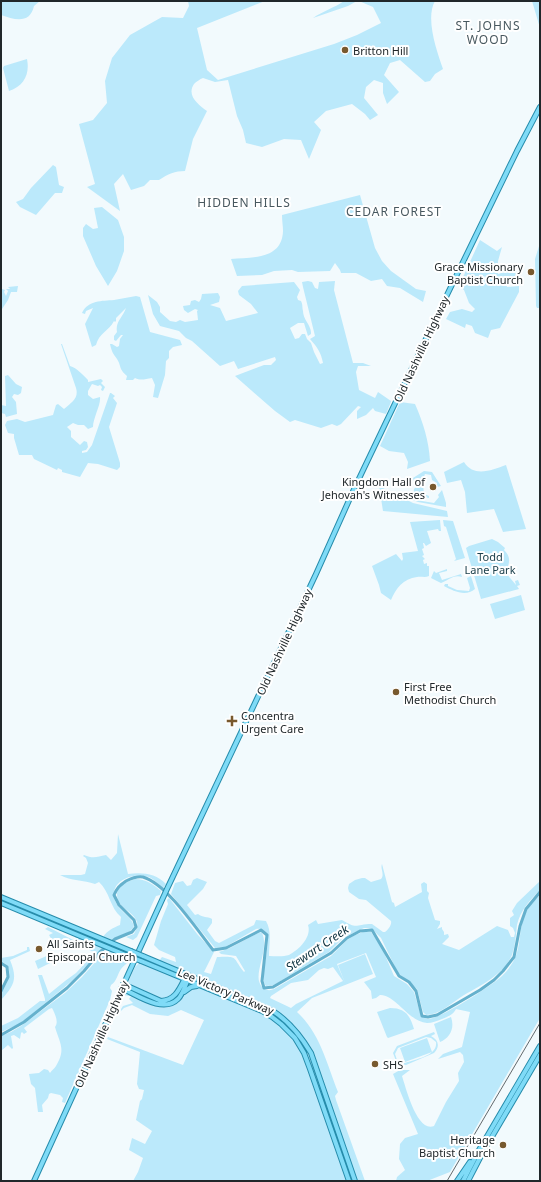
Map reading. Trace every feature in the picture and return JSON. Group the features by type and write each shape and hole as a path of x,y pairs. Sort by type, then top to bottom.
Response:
{"main road":[{"name":"Old Nashville Highway","path":"34,1181 122,986 316,574 382,430 517,151 540,107"},
{"name":"Lee Victory Parkway","path":"1,897 273,1011 287,1021 304,1040 314,1060 355,1181"},
{"name":"Lee Victory Parkway","path":"1,903 262,1012 281,1024 295,1038 304,1053 349,1181"},
{"path":"156,967 177,978 180,982 180,988"},
{"path":"122,986 157,1004 165,1005 173,1003 179,999 188,975"},
{"path":"122,986 161,1001 172,999 186,980"},
{"path":"182,994 191,987 200,986"},
{"path":"463,1181 540,1046"},
{"path":"494,1128 540,1055"},
{"path":"457,1181 480,1152"},
{"path":"468,1181 480,1152"}],"green space":[{"path":"1,1 40,1 34,6 29,16 17,19 1,15"},
{"path":"188,1 265,1 197,28 207,70 218,80 334,44 381,23 373,7 359,1 435,1 431,16 433,35 443,69 435,74 430,81 425,82 400,60 390,63 384,75 399,92 387,104 383,93 383,83 374,80 366,87 364,98 378,115 370,120 352,104 326,111 314,122 321,130 309,159 301,140 284,139 262,147 246,143 243,130 237,116 228,80 215,82 202,78 194,84 192,88 192,96 200,106 207,111 193,139 185,171 172,173 159,180 150,180 144,186 131,190 123,174 114,184 120,211 87,187 95,184 79,124 93,120 107,103 105,81 112,58 130,35 162,17 183,18 189,6"},
{"path":"344,1 357,1 348,6 313,18 336,6"},
{"path":"532,1 540,1 540,28"},
{"path":"27,59 28,70 25,79 19,86 9,91 3,68 4,66"},
{"path":"53,165 56,167 59,185 64,187 62,193 55,193 36,215 20,207 16,202 23,199 31,188"},
{"path":"360,195 375,248 382,261 391,271 416,289 426,291 423,302 400,288 387,286 382,279 371,281 356,273 341,273 335,263 330,271 298,272 292,270 274,271 262,275 237,276 231,259 264,255 272,252 277,247 281,240 283,231 282,215"},
{"path":"102,207 118,220 124,237 124,251 117,271 108,286 96,266 83,236 83,228 86,224 93,229 98,228 94,208"},
{"path":"480,240 497,251 502,247 498,261 498,274 511,270 517,271 517,277 506,279 507,287 519,286 519,292 500,328 491,330 488,338 475,333 472,326 466,324 465,328 446,319 450,312 462,309 472,312 475,309 469,303 464,290 459,286"},
{"path":"540,243 540,308 537,308 535,259"},
{"path":"335,281 334,290 353,363 363,363 371,366 358,366 356,372 359,390 375,398 378,392 391,401 386,414 375,411 373,408 366,415 357,419 357,411 361,407 358,406 341,424 337,426 332,424 321,428 295,420 290,422 235,376 264,365 271,365 276,360 275,357 238,369 234,361 220,366 179,331 160,326 153,314 148,295 157,302 160,307 160,312 170,321 176,322 180,320 185,322 198,320 198,310 195,309 188,313 184,310 183,306 190,305 191,301 195,300 199,302 202,294 218,293 220,297 219,302 210,305 220,308 226,321 258,313 251,304 239,295 238,291 242,286 294,282 300,290 297,297 298,300 302,302 303,314 310,328 311,334 308,336 304,323 298,323 290,328 295,339 299,338 302,334 305,334 311,343 320,364 323,363 321,356 317,347 310,339 315,336 302,282 312,282 315,288 318,289 319,282"},
{"path":"1,286 2,289 5,290 4,292 6,296 8,291 6,289 10,289 8,287 18,286 17,292 11,292 2,309"},
{"path":"136,296 140,297 150,332 180,340 182,345 173,347 169,351 169,358 166,361 165,375 158,398 153,397 155,385 152,378 141,380 135,378 133,380 126,380 127,376 121,369 111,349 110,344 117,347 119,346 120,339 123,335 121,335 116,341 114,340 114,336 117,332 118,322 126,308 116,318 116,321 114,321 99,338 96,345 92,347 85,324 93,308 86,311 85,314 82,313 92,303"},
{"path":"61,344 70,366 80,372 88,380 88,382 101,379 103,381 101,383 105,387 103,391 101,390 102,387 100,385 98,386 92,384 88,391 88,395 93,399 100,397 93,427 88,429 84,425 73,423 67,427 71,431 71,437 80,445 84,441 87,442 88,447 86,450 82,451 82,453 87,452 92,445 111,393 115,396 113,398 117,403 109,427 120,463 120,467 117,470 98,464 88,463 80,477 62,472 62,470 58,468 57,470 34,459 32,455 19,455 14,434 8,433 5,425 7,421 17,419 25,422 53,415 56,405 58,404 64,409 76,397 77,391"},
{"path":"8,375 16,384 22,387 21,393 18,395 14,394 12,397 16,402 17,414 6,417 5,414 1,413 1,405 6,406 5,376"},
{"path":"400,402 415,404 425,432 430,461 407,469 408,462 404,453 389,451 380,446"},
{"path":"464,462 468,467 478,471 489,470 506,465 526,529 503,532 494,509 467,513 465,492 461,480 447,483 444,472"},
{"path":"424,471 432,472 441,486 437,487 437,483 432,480 431,475 425,474 421,484 423,485 424,494 429,496 429,498 424,497 422,498 422,501 434,503 442,490 446,507 413,500 414,489 416,487 413,478"},
{"path":"379,486 413,503 447,511 448,517 383,511"},
{"path":"440,520 441,531 438,529 427,531 431,543 426,546 423,543 424,548 422,549 424,555 422,556 425,559 423,560 424,564 427,563 427,566 429,566 429,576 412,578 404,582 395,592 391,600 381,593 372,566 396,554 402,561 402,553 418,551 410,522"},
{"path":"443,520 453,521 465,558 454,561 456,559"},
{"name":"Todd Lane Park","path":"492,539 505,548 504,550 509,558 506,573 516,585 515,581 518,580 520,585 517,586 519,589 481,599 466,548"},
{"path":"447,569 447,571 439,573 442,580 461,574 462,577 453,577 441,583 431,578 434,571 436,573"},
{"path":"471,576 475,589 468,593 451,590 444,586 445,584 448,584 448,586 457,590 469,591 470,588 467,578"},
{"path":"521,595 525,610 495,619 490,604"},
{"path":"118,834 128,874 138,873 153,875 166,884 163,889 153,879 138,875 126,878 117,885 114,890 115,901 120,909 130,918 134,926 127,933 111,940 103,937 113,928 120,925 121,917 114,909 103,886 99,882 95,884 60,875 85,874 88,863 86,858 83,856 84,855 97,857 106,855 111,860 117,853"},
{"path":"382,864 392,902 394,903 395,907 422,892 421,884 424,882 427,884 427,891 429,893 428,898 435,920 440,921 437,929 442,927 444,935 448,934 449,937 442,944 459,950 497,926 508,930 511,937 514,937 515,933 513,928 510,926 510,918 514,915 512,911 517,903 540,881 540,890 520,915 512,955 503,969 490,980 444,1009 431,1015 426,1015 423,1012 417,989 398,973 381,938 372,929 364,928 344,937 329,952 274,985 266,986 264,981 264,972 268,943 267,935 263,930 256,929 225,947 215,948 171,894 175,883 183,881 187,886 191,885 193,880 197,878 207,882 203,889 187,905 195,915 198,914 212,919 212,923 207,930 215,941 219,943 254,925 256,920 266,921 270,933 269,956 284,956 293,953 304,943 309,930 308,925 316,920 318,924 342,920 354,926 372,924 385,932 390,926 391,921 366,900 359,899 349,892 348,888 349,884 362,878 365,878 371,882 381,879 383,875"},
{"path":"135,879 149,882 161,891 160,895 156,896 137,937 133,940 126,937 134,934 137,922 120,903 117,891 121,886"},
{"path":"540,895 540,1018 450,1172 427,1181 396,1181 397,1177 405,1170 399,1159 400,1144 405,1138 418,1134 393,1074 400,1070 410,1070 402,1076 409,1099 422,1123 428,1126 434,1126 459,1081 458,1073 464,1062 463,1055 460,1052 438,1059 443,1054 462,1047 470,1012 456,1009 454,1013 449,1016 427,1023 414,1018 386,996 380,995 372,999 371,991 364,982 376,977 366,953 337,964 345,983 338,965 365,954 373,974 312,998 297,1012 312,1029 322,1049 338,1092 335,1096 336,1100 365,1181 133,1181 143,1158 129,1150 132,1138 145,1144 152,1131 136,1120 144,1090 139,1089 137,1084 140,1052 107,1039 108,1037 183,1065 204,1020 181,1010 168,1016 150,1014 132,1005 124,1008 117,1015 123,1006 133,1003 129,999 131,996 122,995 135,967 141,961 143,956 158,962 162,957 176,962 175,957 159,950 154,945 168,904 167,900 169,898 198,935 214,952 204,972 211,974 217,957 232,957 244,972 245,971 236,956 221,954 219,952 230,948 260,932 262,933 264,945 259,971 259,981 261,986 267,990 274,989 331,956 347,940 355,935 363,932 371,932 382,948 394,976 407,984 414,992 421,1016 429,1019 445,1013 468,1000 498,980 506,972 512,964 518,950 522,924 526,912 530,905","holes":["333,967 343,981 296,1004 291,1008 270,998 291,983 308,980 319,970 324,968 328,969"]},
{"path":"48,927 77,942 75,936 103,948 73,980 25,1020 1,1032 1,1026 18,1018 40,1001 45,1001 38,975 42,975 49,994 76,973 95,953 75,945 61,946 62,944 70,942 64,938 61,940 52,940 49,935 53,933 45,929"},
{"path":"27,947 29,947 30,951 10,960 14,972 13,982 9,991 1,1000 1,993 9,977 9,970 5,963 1,961 1,958 13,956 27,950"},
{"path":"106,950 130,959 121,969 116,980 111,985 110,988 112,991 110,1000 65,1103 62,1102 63,1098 60,1095 51,1093 42,1105 43,1112 38,1112 35,1088 31,1084 29,1074 39,1073 44,1069 48,1070 50,1073 56,1066 61,1055 61,1046 55,1027 57,1023 52,1008 24,1028 27,1032 24,1034 22,1032 21,1033 20,1039 14,1035 11,1036 12,1049 8,1045 1,1051 1,1036 21,1026 65,993 82,977"},
{"path":"49,955 52,962 38,969 35,961"},
{"path":"390,1008 400,1009 406,1013 411,1020 414,1029 388,1038 377,1012"},
{"path":"451,1017 451,1032 444,1040 440,1042 434,1024"},
{"path":"434,1032 435,1034 431,1036 438,1044 434,1053 406,1065 401,1064 396,1061 393,1053 397,1046","holes":["426,1037 431,1038 436,1042 436,1047 430,1054 405,1063 401,1063 397,1060 395,1054 398,1048"]},
{"path":"427,1038 432,1052 405,1062 400,1048"}],"waterway":[{"name":"Stewart Creek","path":"1,1035 24,1022 67,988 100,952 115,939 132,932 136,927 134,920 119,905 114,895 122,884 134,878 143,877 152,881 162,889 181,909 213,950 226,948 261,930 267,935 262,981 264,988 273,987 331,953 347,938 360,931 372,930 399,976 409,982 416,991 422,1016 428,1017 437,1015 480,990 494,980 503,971 514,957 520,926 526,909 540,892"},
{"name":"Stewart Creek","path":"1,963 7,967 8,977 1,991"}],"railway":[{"path":"447,1181 540,1023"}],"place":[{"name":"Britton Hill","path":"345,50"},
{"name":"Grace Missionary Baptist Church","path":"531,272"},
{"name":"Kingdom Hall of Jehovah's Witnesses","path":"433,487"},
{"name":"First Free Methodist Church","path":"396,692"},
{"name":"Concentra Urgent Care","path":"232,721"},
{"name":"All Saints Episcopal Church","path":"39,949"},
{"name":"SHS","path":"375,1064"},
{"name":"Heritage Baptist Church","path":"503,1145"}],"district":[{"name":"ST. JOHNS WOOD","path":"488,32"},
{"name":"HIDDEN HILLS","path":"244,202"},
{"name":"CEDAR FOREST","path":"394,211"}]}
